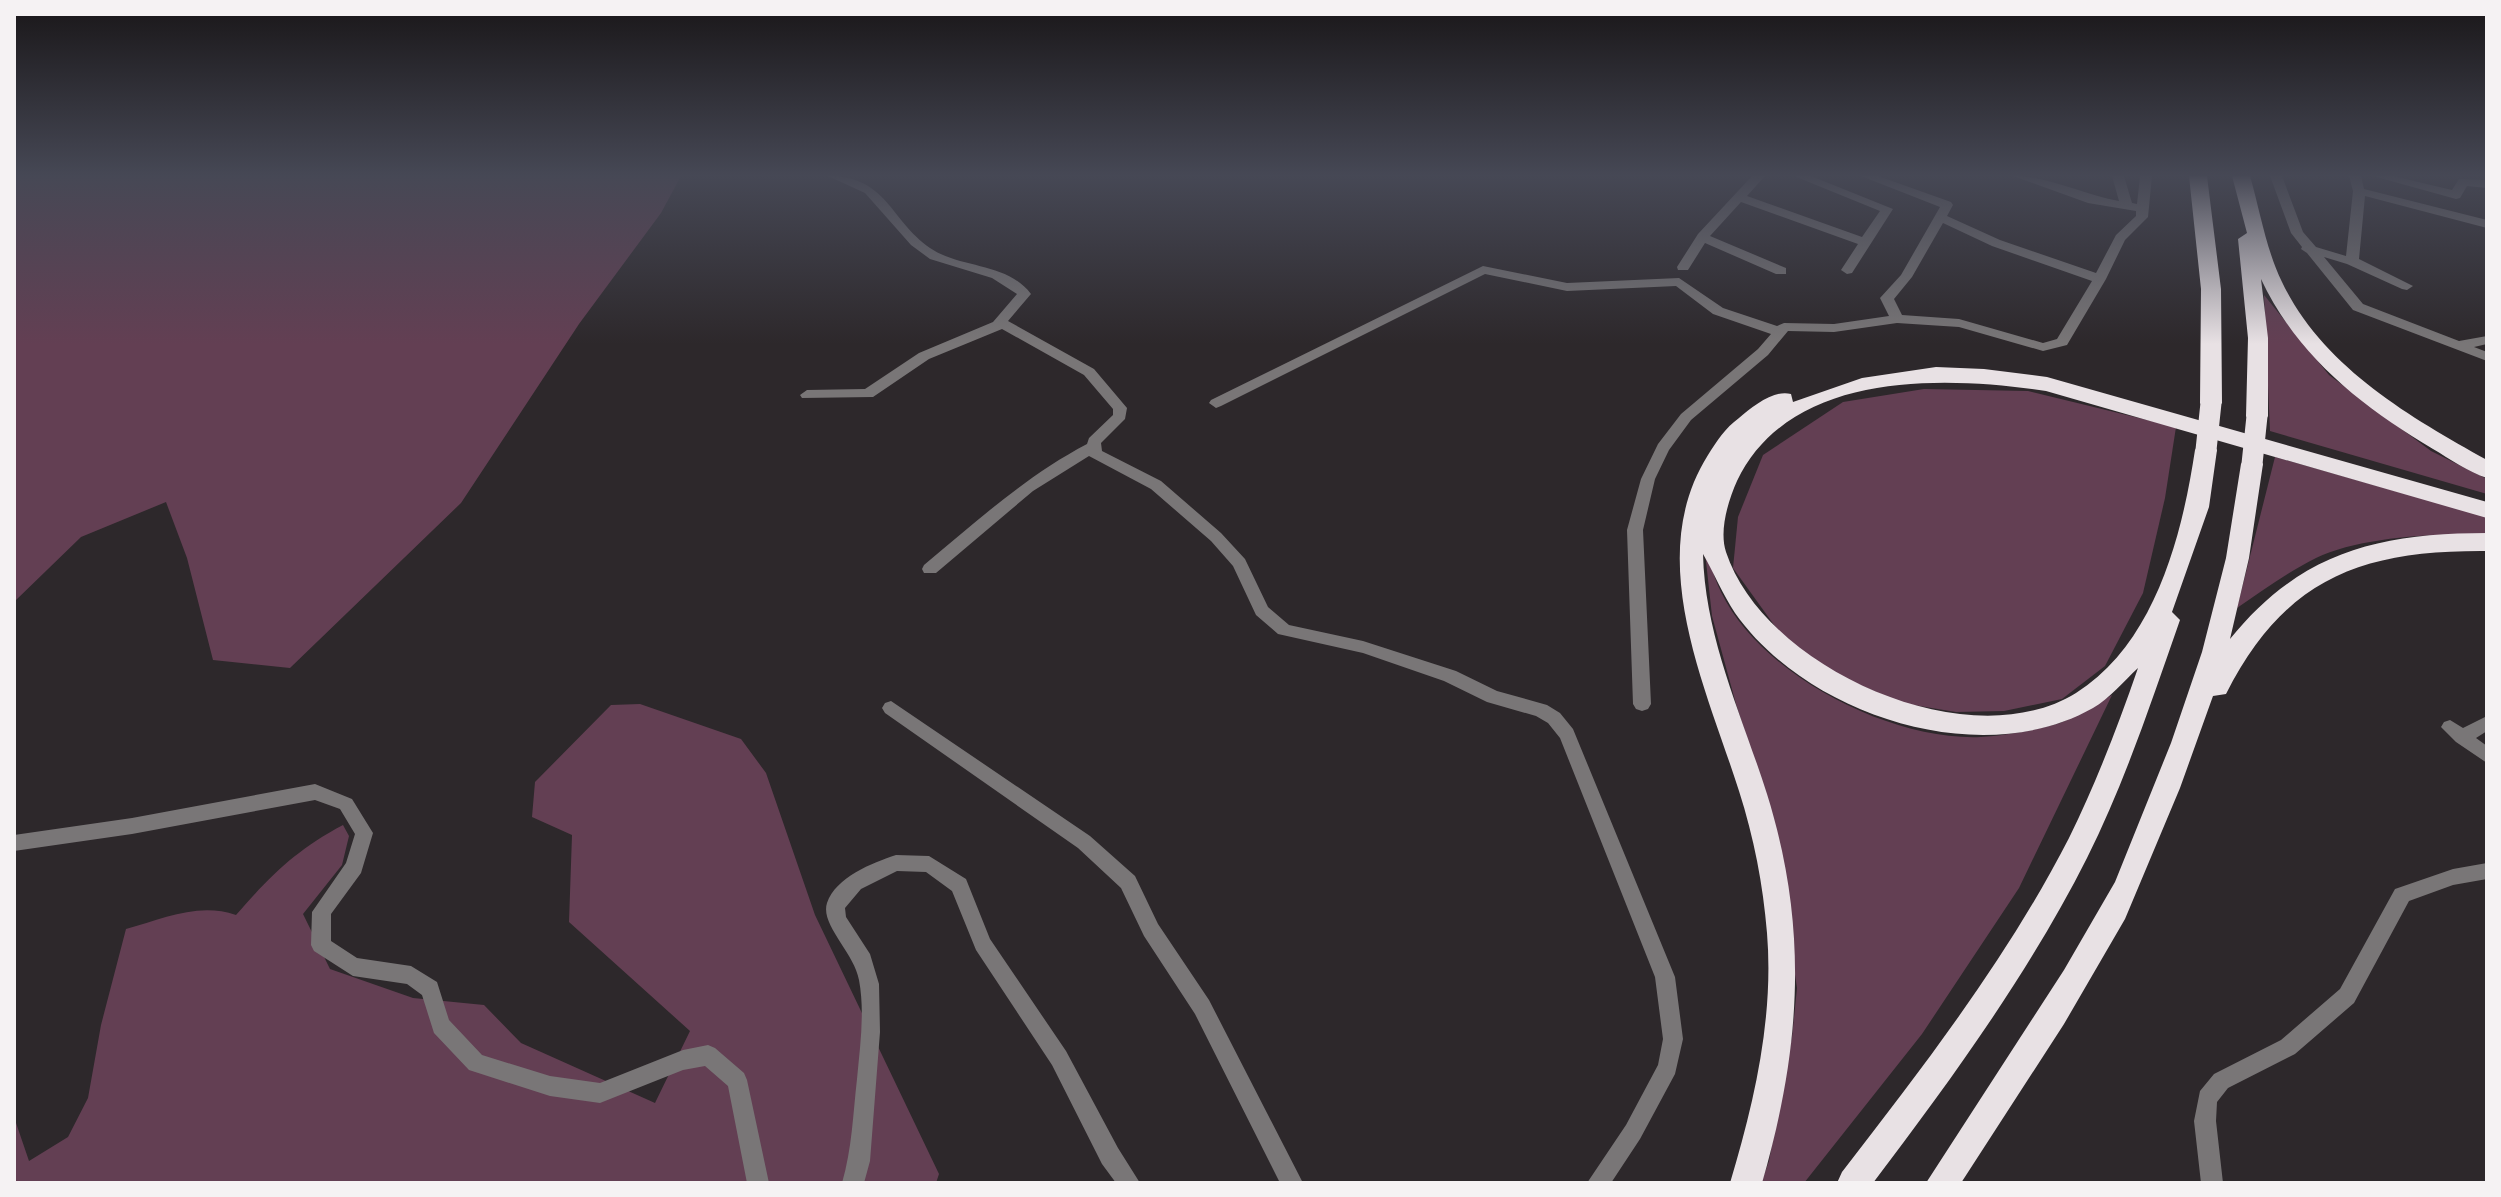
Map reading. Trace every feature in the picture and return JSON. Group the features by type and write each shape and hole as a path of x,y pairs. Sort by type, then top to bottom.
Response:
{"highway":[{"path":"1853,1183 1978,1011 2062,876 2126,739 2169,616 2201,493 2215,328 2208,232"},
{"path":"2116,907 2178,764 2218,636 2248,508 2257,416 2258,338 2246,232"},
{"path":"2257,232 2272,281 2288,311 2310,341 2341,373 2388,410 2487,470"},
{"path":"1746,1183 1762,1133 1779,1049 1783,975 1778,904 1766,837 1711,667 1696,606 1690,553 1696,503 1709,469 1730,439 1753,417 1788,396 1866,370 1916,364 1979,366 2048,375 2118,392 2487,498"},
{"path":"2201,493 2159,615 2131,660 2096,693 2060,715 2014,725 1964,727 1918,718 1868,702 1822,678 1783,650 1752,620 1730,586 1714,550 1716,506 1727,474 1747,446 1770,426 1834,392 1922,375 1982,375 2047,384 2487,510"},
{"path":"1942,1183 2033,1049 2116,907 2184,766 2229,657 2259,617 2289,591 2321,571 2371,553 2414,545 2487,542"}],"street":[{"path":"807,395 868,394 924,356 964,342 1001,324 1020,302 1024,294 1022,289 1009,281 941,259 923,250 907,232"},
{"path":"1683,267 1707,232"},
{"path":"1835,232 1866,243"},
{"path":"1847,270 1873,232"},
{"path":"1897,319 1887,298 1906,277 1934,232"},
{"path":"1972,232 2100,279"},
{"path":"1642,704 1635,530 1648,479 1663,448 1686,417 1763,352 1784,327 1834,328 1897,319 1959,323 2043,347 2062,342 2100,279 2120,238 2126,232"},
{"path":"2297,232 2307,249 2358,307 2487,357"},
{"path":"2352,261 2355,232"},
{"path":"1702,237 1781,271"},
{"path":"2307,249 2352,261 2407,286"},
{"path":"1216,403 1483,270 1567,287 1679,282 1718,311 1780,332"},
{"path":"2386,277 2389,295"},
{"path":"930,569 1038,482 1069,459 1092,448 1099,436 1120,416 1120,408 1112,395 1089,372 1000,322"},
{"path":"2458,346 2487,340"},
{"path":"1092,448 1095,454 1156,485 1216,537 1239,563 1262,611 1284,630 1363,647 1450,676 1493,697 1541,710 1554,718 1567,734 1665,977 1673,1039 1668,1067 1633,1132 1598,1183"},
{"path":"891,708 1084,842 1128,882 1151,930 1202,1007 1292,1183"},
{"path":"2487,723 2456,732 2487,756"},
{"path":"14,843 132,826 315,792 346,804 364,833 354,867 322,912 321,945 353,967 411,975 430,989 441,1026 476,1063 550,1086 600,1093 683,1060 708,1055 737,1080 758,1183"},
{"path":"853,1183 859,1161 871,1000 868,970 853,939 836,920 836,905 854,883 896,863 929,864 959,885 983,944 1059,1058 1110,1156 1129,1183"},
{"path":"2215,1182 2205,1121 2207,1098 2221,1081 2288,1047 2347,996 2402,895 2453,877 2487,871"}],"shaded area":[{"path":"14,232 647,232 579,324 461,503 290,668 213,660 187,558 166,502 81,537 14,602"},
{"path":"2264,295 2329,375 2431,451 2487,479 2487,494 2270,431"},
{"path":"1924,389 2028,391 2176,427 2165,498 2143,593 2105,666 2062,699 2004,711 1956,712 1901,703 1844,678 1790,647 1733,568 1738,517 1763,455 1843,402"},
{"path":"2275,457 2487,517 2487,536 2400,538 2354,545 2316,558 2237,608"},
{"path":"1703,534 1718,585 1740,622 1766,650 1797,675 1869,715 1908,728 1945,735 1981,737 2061,723 2112,695 2019,888 1922,1034 1804,1183 1761,1183 1769,1161 1792,1037 1797,988 1770,810 1712,616"},
{"path":"640,704 741,739 766,773 815,915 939,1174 936,1183 14,1183 14,1117 29,1161 68,1137 88,1098 101,1025 126,929 194,911 222,911 236,915 285,864 343,825 349,836 342,865 303,914 330,969 413,998 484,1005 521,1043 655,1103 690,1031 569,922 572,835 532,817 535,782 611,705"}]}
